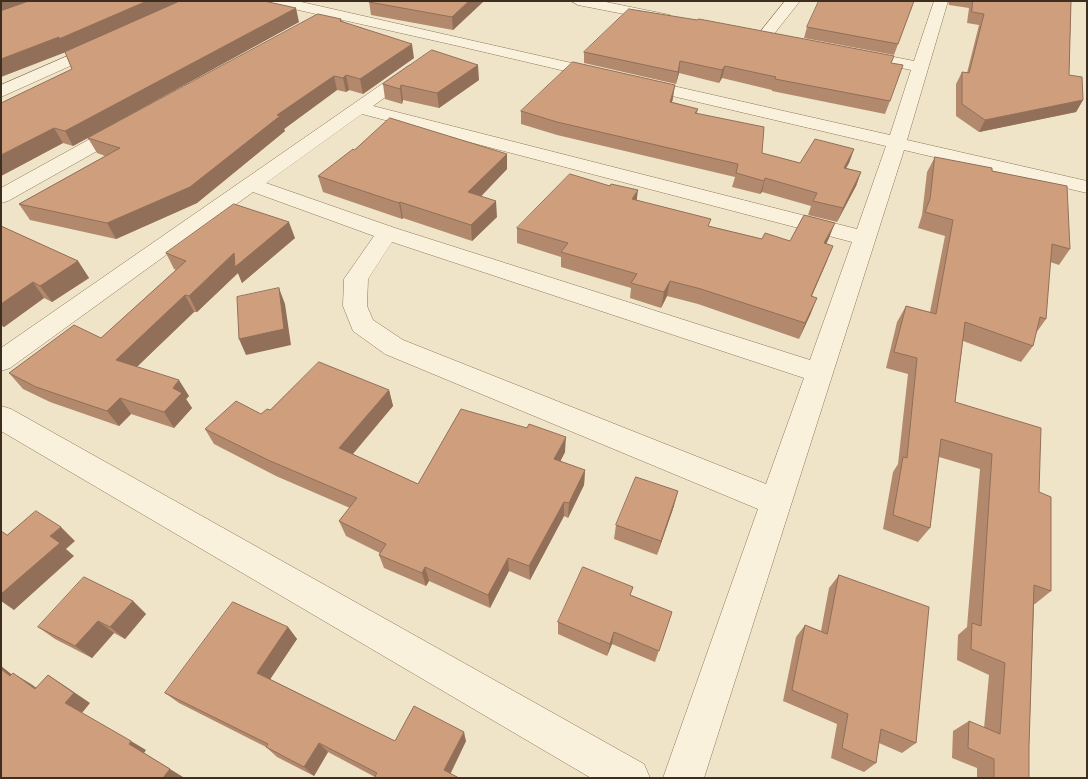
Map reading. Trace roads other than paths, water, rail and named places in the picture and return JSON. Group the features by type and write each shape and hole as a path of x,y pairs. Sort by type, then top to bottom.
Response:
{"street":[{"path":"276,1 454,40 1087,187"},
{"path":"304,28 352,1"},
{"path":"578,1 681,21"},
{"path":"765,36 793,1"},
{"path":"683,778 896,142 941,1"},
{"path":"746,33 784,40"},
{"path":"1,92 118,39"},
{"path":"1,361 252,185 454,40"},
{"path":"842,52 919,67"},
{"path":"359,108 864,238"},
{"path":"1,197 140,119"},
{"path":"252,185 387,233 819,373"},
{"path":"387,233 356,279 355,306 362,325 394,347 776,502"},
{"path":"1,417 630,778"}]}
